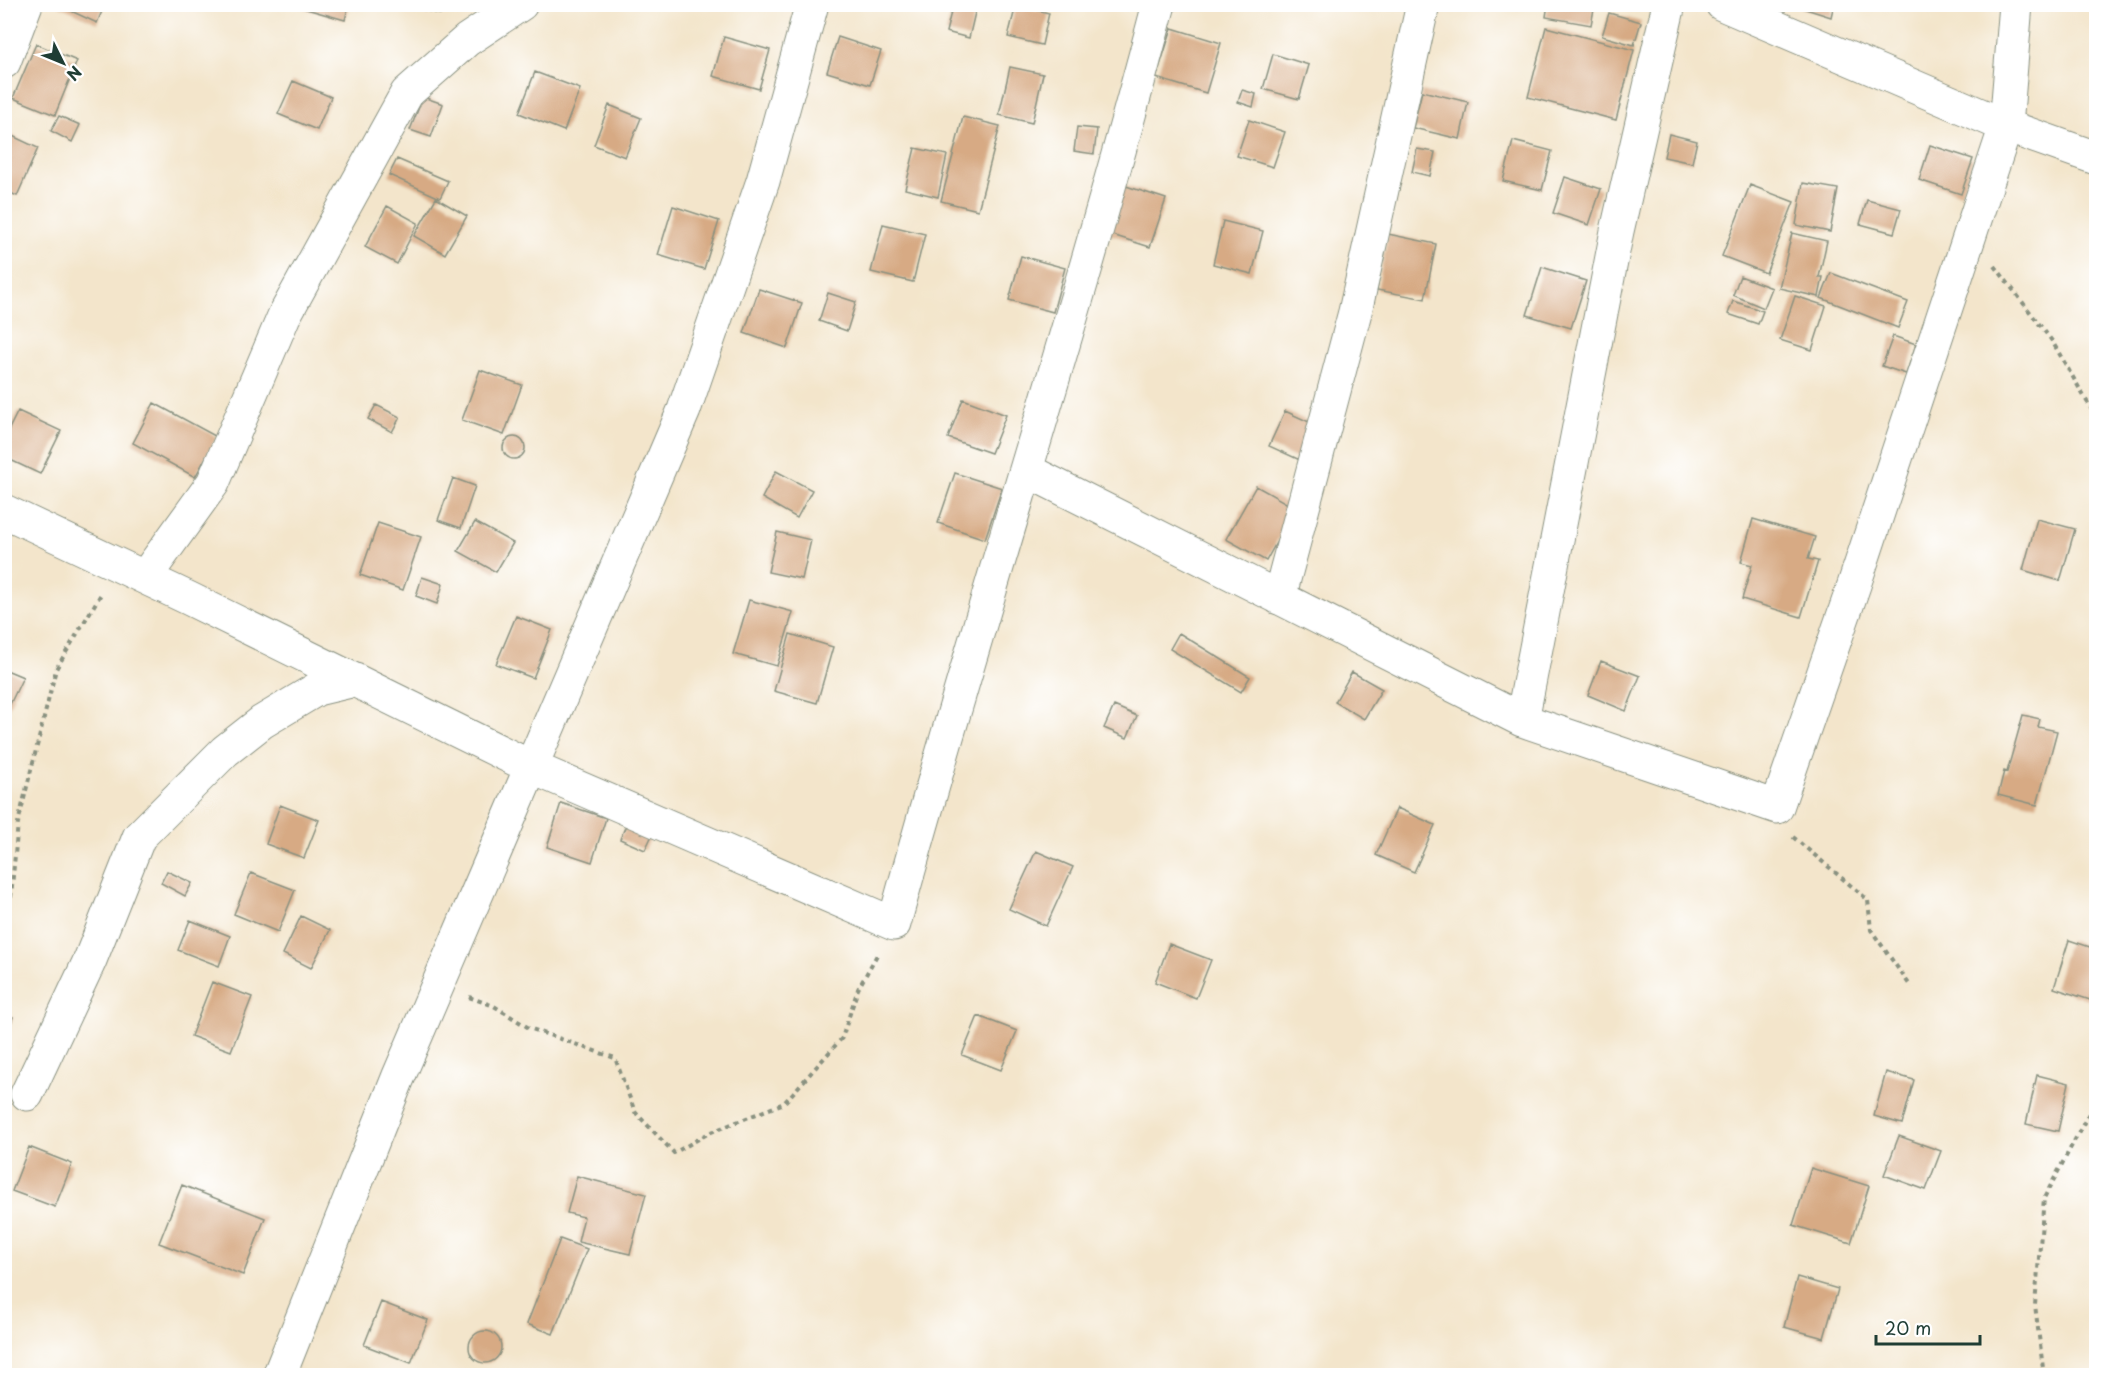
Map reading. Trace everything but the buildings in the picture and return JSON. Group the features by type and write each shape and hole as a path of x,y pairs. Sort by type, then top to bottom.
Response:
{"street":[{"path":"4,62 26,4"},
{"path":"146,578 213,483 284,316 407,93 467,40 521,4"},
{"path":"279,1376 437,987 684,410 763,181 812,4"},
{"path":"4,512 146,578 531,767 894,924 941,751 1131,112 1159,4"},
{"path":"1279,598 1355,312 1423,4"},
{"path":"1522,720 1617,231 1669,4"},
{"path":"1722,4 2006,126 2097,158"},
{"path":"1026,470 1522,720 1777,807 1850,596 2006,126 2016,4"},
{"path":"27,1094 90,960 139,837 225,751 262,722 316,689 355,681"}],"path":[{"path":"1994,265 2052,341 2097,417"},
{"path":"4,914 11,897 20,812 56,669 96,606 114,563"},
{"path":"1777,807 1794,839 1868,900 1871,930 1909,984"},
{"path":"437,987 494,1006 529,1028 615,1058 635,1112 674,1153 709,1132 784,1103 842,1038 858,988 894,924"},
{"path":"2044,1376 2035,1305 2044,1198 2097,1100"}]}
